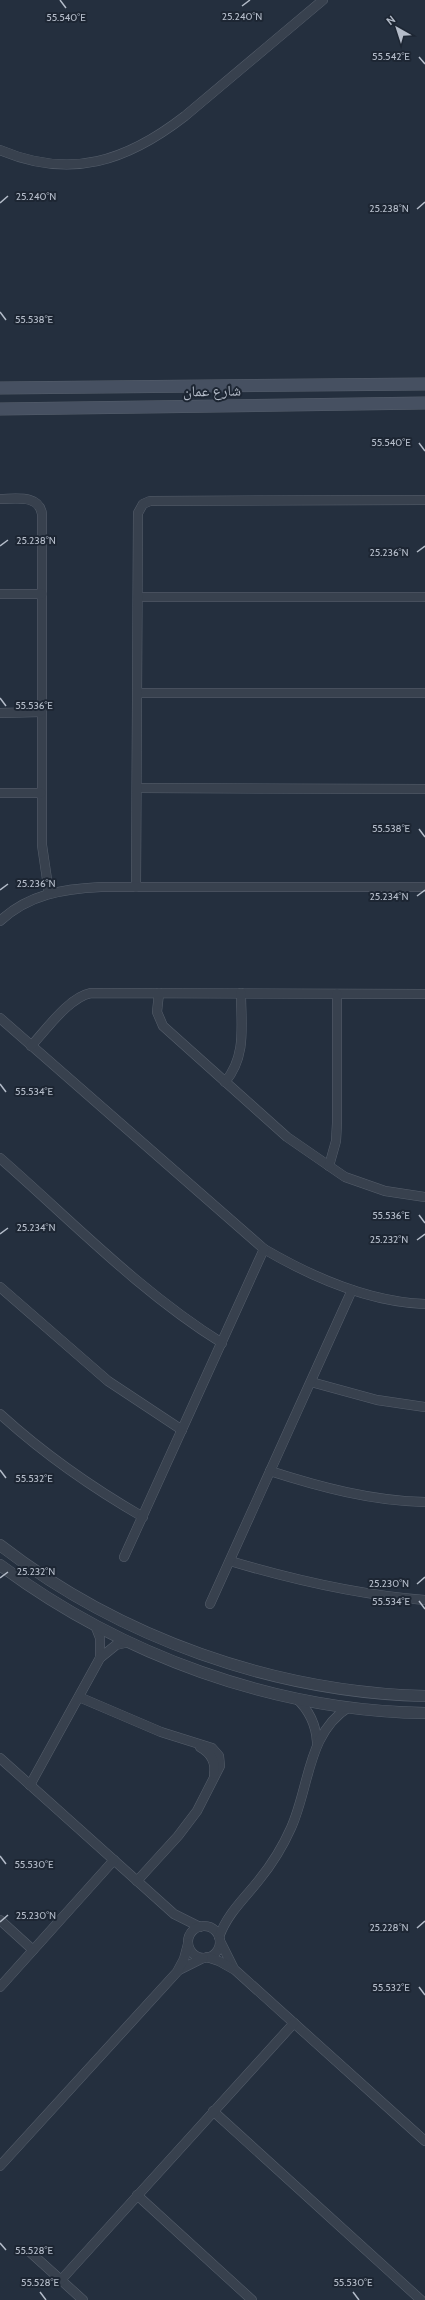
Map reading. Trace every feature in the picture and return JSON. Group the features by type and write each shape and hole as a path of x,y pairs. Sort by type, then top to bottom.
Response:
{"main road":[{"name":"شارع عمان","path":"0,388 223,388 425,384"},
{"name":"شارع عمان","path":"0,409 425,403"}],"street":[{"path":"0,150 28,160 67,164 95,162 129,152 162,134 185,116 323,0"},
{"path":"0,499 30,499 40,506 42,514 41,793 42,845 49,893"},
{"path":"136,887 138,788 138,513 141,506 147,502 425,500"},
{"path":"0,594 42,594"},
{"path":"138,597 425,597"},
{"path":"138,693 425,693"},
{"path":"0,713 41,712"},
{"path":"138,788 425,789"},
{"path":"0,793 41,793"},
{"path":"0,922 25,903 49,893 69,889 136,887 425,887"},
{"path":"160,993 157,1012 160,1022 287,1137 345,1177 365,1185 425,1197"},
{"path":"225,1082 237,1066 241,1049 241,993"},
{"path":"31,1046 72,1002 83,994 425,994"},
{"path":"329,1166 333,1155 337,1123 337,994"},
{"path":"0,1018 264,1249 288,1264 352,1290 386,1298 425,1304"},
{"path":"0,1158 145,1288 182,1317 222,1343"},
{"path":"124,1557 264,1249"},
{"path":"0,1287 108,1381 182,1430"},
{"path":"210,1604 352,1290"},
{"path":"310,1382 377,1400 425,1407"},
{"path":"0,1414 63,1466 143,1517"},
{"path":"270,1472 328,1488 366,1495 425,1502"},
{"path":"0,1545 62,1587 119,1619 158,1637 227,1663 316,1685 376,1693 425,1696"},
{"path":"230,1561 303,1582 345,1591 425,1600"},
{"path":"0,1565 48,1598 95,1625 129,1642 199,1671 296,1698 349,1707 425,1713"},
{"path":"95,1625 100,1638 100,1658"},
{"path":"30,1785 100,1658 116,1646 129,1642"},
{"path":"272,1692 280,1689 311,1695 317,1691 316,1685"},
{"path":"79,1697 140,1723 194,1743 208,1752 213,1759 214,1767 212,1782 188,1824 137,1881"},
{"path":"296,1698 310,1715 316,1729 317,1744"},
{"path":"177,1972 218,1950 220,1939 231,1912 260,1879 285,1842 302,1803 317,1744 330,1723 349,1707"},
{"path":"0,1758 174,1914 215,1930 226,1956 235,1970"},
{"path":"0,1987 114,1860"},
{"path":"0,2166 177,1972 184,1959 191,1933 231,1912"},
{"path":"174,1914 192,1952 205,1958 219,1961 235,1970 425,2141"},
{"path":"0,1920 33,1950"},
{"path":"61,2280 294,2023"},
{"path":"213,2111 421,2300"},
{"path":"137,2195 252,2300"},
{"path":"31,2253 83,2300"}]}
